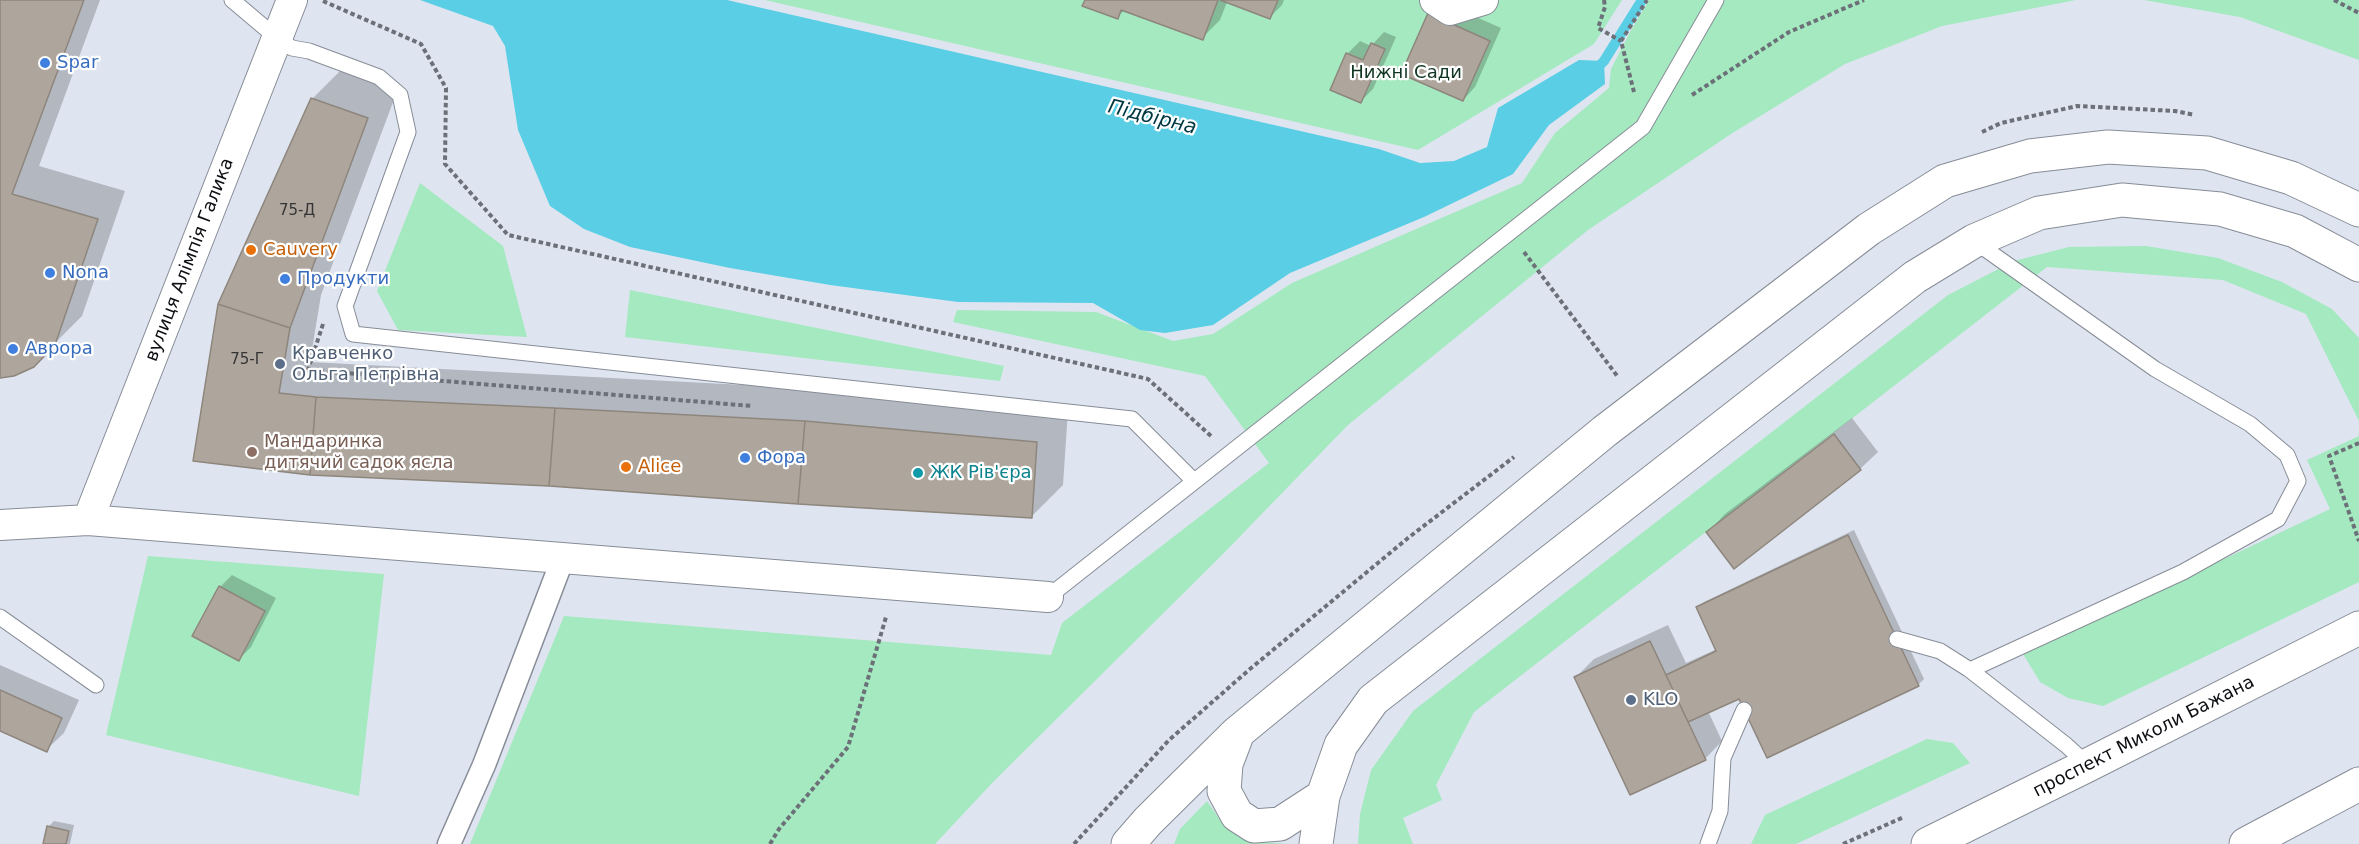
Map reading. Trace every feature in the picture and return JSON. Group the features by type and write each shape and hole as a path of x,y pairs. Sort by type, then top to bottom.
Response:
{"highway":[{"path":"1128,844 1148,821 1237,733 1605,431 1869,229 1945,181 2030,156 2097,148 2207,153 2291,178 2359,210"},
{"path":"1316,844 1323,795 1341,745 1373,700 1915,277 1974,241 2039,213 2122,200 2220,209 2295,231 2359,265"},
{"name":"проспект Миколи Бажана","path":"1928,844 2359,628"},
{"path":"1237,733 1226,764 1224,791 1237,815 1254,826 1281,824 1323,795"},
{"path":"2246,844 2359,784"}],"street":[{"name":"вулиця Алімпія Галика","path":"88,520 292,0"},
{"path":"1435,0 1450,10 1483,0"},
{"path":"0,525 88,520 1048,597"},
{"path":"449,844 484,765 563,558"}],"lane":[{"path":"232,0 292,48 309,51 379,77 400,94 408,132 345,306 353,334 1132,419 1194,481"},
{"path":"1048,597 1643,127 1716,0"},
{"path":"1970,670 2183,572 2278,519 2298,481 2288,455 2250,424 2156,369 1974,241"},
{"path":"0,617 96,685"},
{"path":"1897,639 1940,651 1970,670 2088,765"},
{"path":"1708,844 1720,811 1723,758 1744,710"}],"path":[{"path":"319,0 422,44 446,88 446,164 508,235 1148,379 1229,453"},
{"path":"1604,0 1605,7 1598,28 1621,41 1643,127"},
{"path":"1621,41 1647,0"},
{"path":"1692,95 1789,32 1864,0"},
{"path":"2334,0 2359,13"},
{"path":"1509,233 1618,377"},
{"path":"2359,444 2329,456 2359,541"},
{"path":"770,844 779,829 848,747 895,585"}],"green space":[{"name":"Нижні Сади","path":"765,0 1622,0 1594,44 1418,150"},
{"path":"1649,0 2076,0 1942,26 1845,64 1731,134 1588,230 1348,425 1223,554 994,781 935,844 470,844 564,616 1051,655 1062,623 1269,463 1205,376 953,322 957,310 1096,312 1173,341 1213,334 1292,283 1522,183 1555,133 1609,88 1611,69"},
{"path":"2144,0 2359,0 2359,60 2240,17"},
{"path":"420,183 503,246 527,337 398,330 377,291"},
{"path":"2146,246 2218,258 2282,282 2332,309 2359,338 2359,421 2306,314 2223,280 2047,267 1474,712 1436,785 1442,800 1403,818 1413,844 1358,844 1360,814 1371,770 1413,711 1948,295 2014,261 2069,247"},
{"path":"630,290 1004,366 1000,381 625,337"},
{"path":"2359,436 2359,582 2103,706 2068,698 2040,682 2023,654 2330,509 2307,460"},
{"path":"148,556 384,574 359,796 106,735"},
{"path":"1927,739 1953,743 1970,763 1796,844 1751,844 1765,815"},
{"path":"1207,801 1220,820 1237,835 1260,842 1289,844 1174,844 1180,829"}],"water":[{"path":"420,0 727,0 1379,149 1420,163 1454,161 1487,147 1498,108 1579,60 1604,61 1605,84 1549,125 1513,174 1424,217 1290,273 1213,325 1165,333 1140,330 1093,303 958,302 830,285 730,268 630,247 584,229 550,206 518,130 505,46 493,26"}],"building":[{"path":"0,0 84,0 12,194 98,219 55,345 34,367 14,376 0,378"},
{"path":"1085,0 1218,0 1203,40 1121,10 1118,19 1082,6"},
{"path":"1220,0 1278,0 1270,19"},
{"path":"1428,13 1490,41 1463,101 1401,74"},
{"path":"1371,43 1385,49 1361,103 1330,90 1346,53 1363,60"},
{"path":"311,98 368,118 290,328 218,304"},
{"path":"218,304 290,328 279,393 316,397 310,475 193,461"},
{"path":"316,397 555,408 549,486 310,475"},
{"path":"555,408 805,421 798,504 549,486"},
{"name":"ЖК Рів'єра","path":"805,421 1037,442 1032,518 798,504"},
{"path":"1834,434 1861,470 1734,569 1706,532"},
{"path":"1848,535 1919,686 1767,758 1739,699 1688,722 1666,675 1716,651 1696,607"},
{"path":"219,586 265,611 239,661 192,636"},
{"name":"KLO","path":"1650,641 1706,760 1630,795 1574,677"},
{"path":"0,690 62,718 47,752 0,731"},
{"path":"47,826 69,831 66,844 43,844"}],"waterway":[{"name":"Підбірна","path":"1595,70 1604,61 1642,0"}],"place":[{"name":"Spar","path":"45,63"},
{"name":"Cauvery","path":"251,250"},
{"name":"Nona","path":"50,273"},
{"name":"Продукти","path":"285,279"},
{"name":"Аврора","path":"13,349"},
{"name":"Кравченко Ольга Петрівна","path":"280,364"},
{"name":"Мандаринка дитячий садок ясла","path":"252,452"},
{"name":"Фора","path":"745,458"},
{"name":"Alice","path":"626,467"},
{"name":"ЖК Рів'єра","path":"918,473"},
{"name":"KLO","path":"1631,700"}]}
